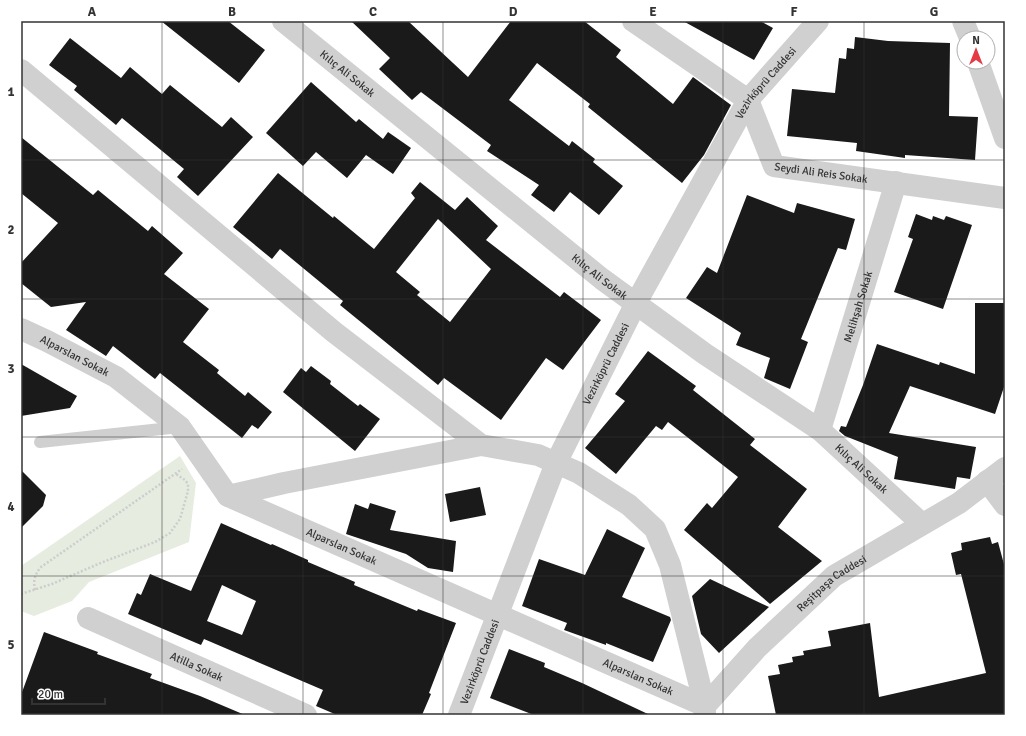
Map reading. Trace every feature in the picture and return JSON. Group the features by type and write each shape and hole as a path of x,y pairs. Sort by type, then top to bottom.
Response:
{"street":[{"name":"Kılıç Ali Sokak","path":"283,21 596,274 705,354 820,430 922,524"},
{"path":"632,21 748,100"},
{"name":"Vezirköprü Caddesi","path":"459,715 556,463 636,303 748,100 818,21"},
{"path":"21,70 334,332 481,445"},
{"path":"981,70 1005,138"},
{"name":"Seydi Ali Reis Sokak","path":"748,100 774,166 1005,198"},
{"name":"Melihşah Sokak","path":"820,430 896,182"},
{"name":"Alparslan Sokak","path":"21,329 116,376 180,428 228,496 497,614 705,710"},
{"path":"228,496 284,483 481,445 538,455 580,473 629,505 655,528 670,565 705,710"},
{"name":"Reşitpaşa Caddesi","path":"705,710 757,648 834,576 959,503 1005,468"},
{"path":"987,481 1005,505"},
{"name":"Atilla Sokak","path":"88,618 306,715"}],"lane":[{"path":"40,442 180,428"}],"path":[{"path":"35,590 34,579 41,567 200,456"},
{"path":"21,594 52,584 155,542 170,533 180,519 188,490 186,480 176,474"}],"shaded area":[{"path":"180,456 196,483 189,542 89,582 72,601 34,616 21,611 21,566"}],"building":[{"path":"161,21 228,21 265,50 239,83"},
{"path":"351,21 408,21 468,77 511,21 584,21 621,50 616,57 673,104 693,77 731,105 704,155 682,183 588,107 590,104 537,63 509,100 569,146 572,141 595,159 593,162 623,186 599,215 570,192 554,212 531,195 539,185 487,151 491,145 421,92 412,100 379,69 390,58"},
{"path":"683,21 760,21 773,28 754,60"},
{"path":"855,37 888,41 950,43 949,116 978,117 975,160 905,155 905,158 856,151 857,143 787,136 792,89 835,93 839,58 846,59 847,48 854,49"},
{"path":"70,38 121,78 130,67 162,94 170,85 222,127 231,117 253,137 198,196 177,177 184,169 122,118 116,125 74,90 77,86 49,65"},
{"path":"311,82 356,122 359,119 383,139 388,132 411,148 393,174 366,155 347,178 316,152 303,166 266,133"},
{"path":"21,137 93,195 98,190 148,231 152,226 183,253 164,274 209,309 183,342 219,370 217,373 245,396 248,392 272,412 258,429 252,425 242,438 160,373 155,379 113,346 106,356 66,330 86,302 51,307 21,283 21,263 58,223 21,193"},
{"path":"278,173 374,249 415,198 411,193 420,182 455,210 467,197 498,226 486,240 560,297 564,292 601,320 563,370 546,358 501,420 444,378 438,385 340,305 343,301 280,249 272,259 233,227","holes":["438,219 491,269 450,322 417,295 420,292 396,272"]},
{"path":"747,195 794,213 797,203 855,219 846,250 838,248 801,339 808,342 790,389 764,378 770,358 736,345 741,333 686,298 707,267 717,273"},
{"path":"916,214 932,220 933,216 944,220 946,216 972,225 943,309 894,292 913,239 908,237"},
{"path":"975,303 1005,303 1005,384 995,414 910,386 889,433 976,447 970,479 957,477 955,489 894,479 898,457 845,436 839,431 841,426 846,427 863,385 877,344 939,365 940,362 975,374"},
{"path":"648,351 696,386 693,390 755,439 750,445 807,489 778,527 822,561 770,604 684,530 707,503 712,508 738,477 668,422 662,430 656,426 616,474 585,448 625,401 615,394"},
{"path":"21,364 77,396 70,408 21,416"},
{"path":"311,366 331,381 330,384 358,406 360,404 380,419 355,451 283,392 301,368 306,372"},
{"path":"21,470 46,495 43,506 21,528"},
{"path":"480,487 486,515 450,522 445,494"},
{"path":"370,503 396,511 390,530 456,541 453,572 428,568 406,554 346,534 355,504 368,509"},
{"path":"221,523 308,560 308,562 355,582 354,585 417,611 418,609 456,623 422,715 337,715 316,706 323,690 204,639 201,645 128,614 137,593 141,595 150,574 191,591","holes":["222,585 256,601 242,635 207,621"]},
{"path":"607,529 645,548 622,597 670,617 671,620 653,662 606,643 606,645 564,630 567,623 522,606 539,559 585,575"},
{"path":"990,537 992,544 998,542 1005,568 1005,715 776,715 768,676 780,674 778,665 793,662 792,657 804,655 803,651 831,646 828,631 870,623 879,697 986,673 961,574 956,575 951,553 962,550 961,543"},
{"path":"710,579 769,607 719,653 701,634 692,596"},
{"path":"44,632 98,652 97,654 152,674 150,678 200,696 245,715 21,715 21,695"},
{"path":"509,649 545,663 544,667 650,715 534,715 490,698"}]}
